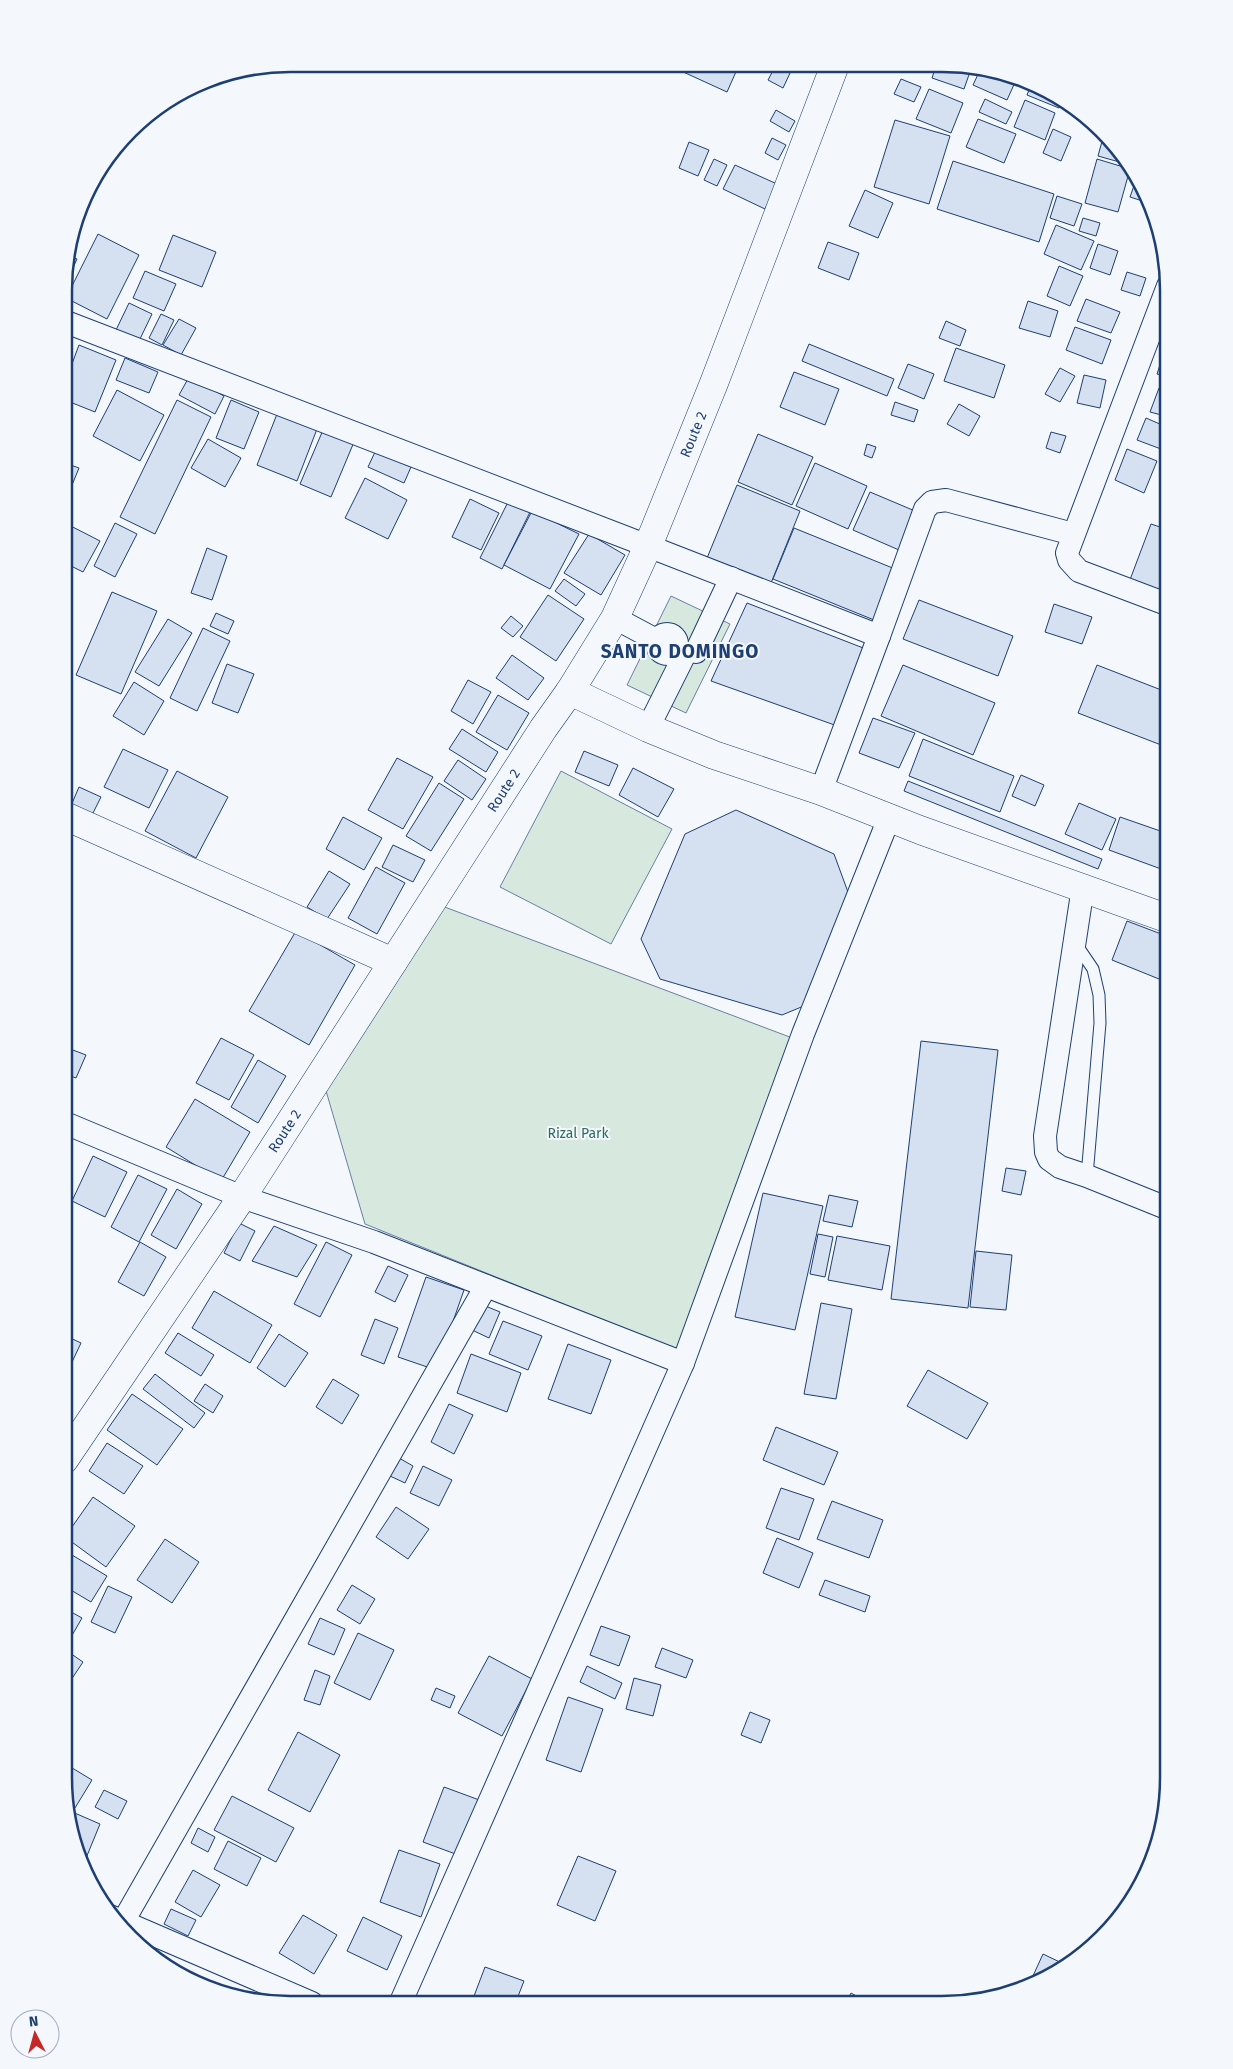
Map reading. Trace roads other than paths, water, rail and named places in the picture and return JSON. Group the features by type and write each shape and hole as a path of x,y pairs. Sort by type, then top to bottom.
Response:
{"main road":[{"name":"Route 2","path":"72,1448 242,1197 543,729 570,691 615,618 648,546 714,382 833,72"},
{"path":"570,691 653,730 714,754 821,791 889,818 1160,916"},
{"path":"72,819 393,962"}],"street":[{"path":"1160,307 1067,553 1069,560 1079,570 1160,602"},
{"path":"72,324 879,636"},
{"path":"821,791 925,509 932,502 946,500 1073,534"},
{"path":"653,730 682,651 727,576"},
{"path":"615,618 682,651"},
{"path":"404,1996 684,1363 803,1034 889,818"},
{"path":"1083,887 1045,1136 1046,1152 1049,1160 1060,1167 1160,1205"},
{"path":"72,1127 242,1197 374,1242 684,1363"},
{"path":"121,1916 486,1286"},
{"path":"131,1927 293,1996"}],"lane":[{"path":"1075,942 1093,968 1099,995 1100,1023 1087,1176"}],"district":[{"name":"SANTO DOMINGO","path":"680,651"}],"park label":[{"name":"Rizal Park","path":"578,1133"}]}
